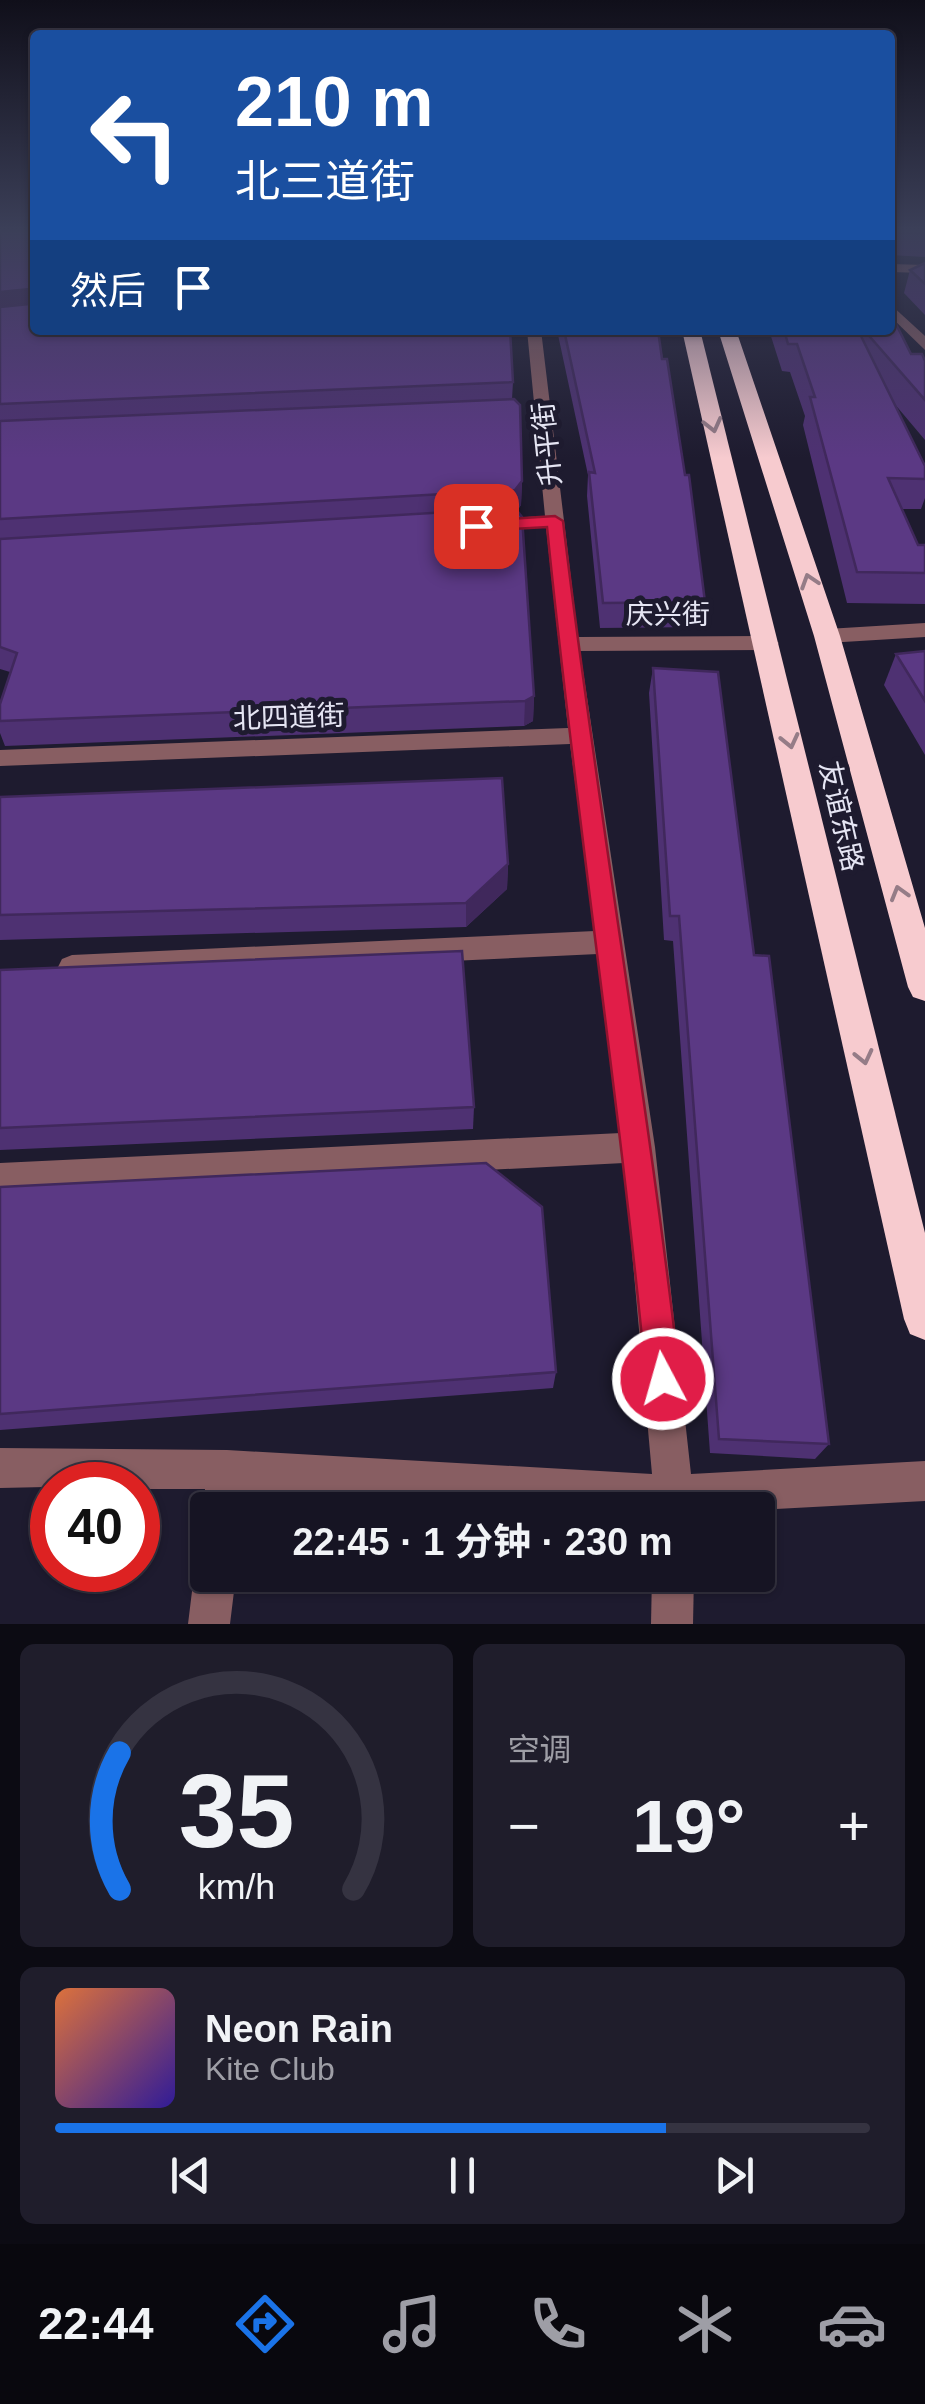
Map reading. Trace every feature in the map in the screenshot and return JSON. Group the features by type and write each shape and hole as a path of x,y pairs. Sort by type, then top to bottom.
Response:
{"highway":[{"name":"友谊东路","path":"691,335 768,644 925,1318"},
{"name":"友谊东路","path":"729,335 827,636 925,987"}],"street":[{"path":"895,313 925,344"},
{"name":"升平街","path":"534,335 534,413 555,521 568,644 638,1147 675,1492"},
{"path":"476,526 555,521"},
{"path":"827,636 925,630"},
{"name":"庆兴街","path":"568,644 768,644"},
{"name":"北四道街","path":"0,758 581,736"},
{"path":"40,969 611,942"},
{"path":"0,1179 638,1147"},
{"path":"0,1468 227,1470 536,1492"},
{"path":"224,1492 227,1470"},
{"path":"775,1494 925,1481"},
{"path":"209,1624 213,1592"},
{"path":"672,1624 673,1592"}],"building":[{"path":"0,307 30,307 30,335 510,335 513,382 0,404"},
{"path":"895,322 911,354 922,354 925,361 925,400 868,335 895,335"},
{"path":"565,335 659,335 662,359 667,359 685,475 689,475 705,602 603,603 589,472 595,473"},
{"path":"785,335 860,335 925,466 925,479 888,478 918,545 925,545 925,573 857,572 810,397 815,397 797,344 788,344"},
{"path":"514,399 520,405 522,481 515,490 0,519 0,421"},
{"path":"515,508 522,517 534,696 525,701 0,721 0,704 17,653 0,647 0,539"},
{"path":"925,651 925,701 896,654"},
{"path":"653,668 718,672 754,955 769,956 829,1444 719,1439 679,916 670,916"},
{"path":"502,778 508,864 466,903 0,915 0,797"},
{"path":"462,951 474,1107 0,1128 0,970"},
{"path":"486,1163 542,1207 556,1372 0,1414 0,1187"}],"route":[{"path":"476,526 555,521 568,644 638,1147 663,1379"}]}
